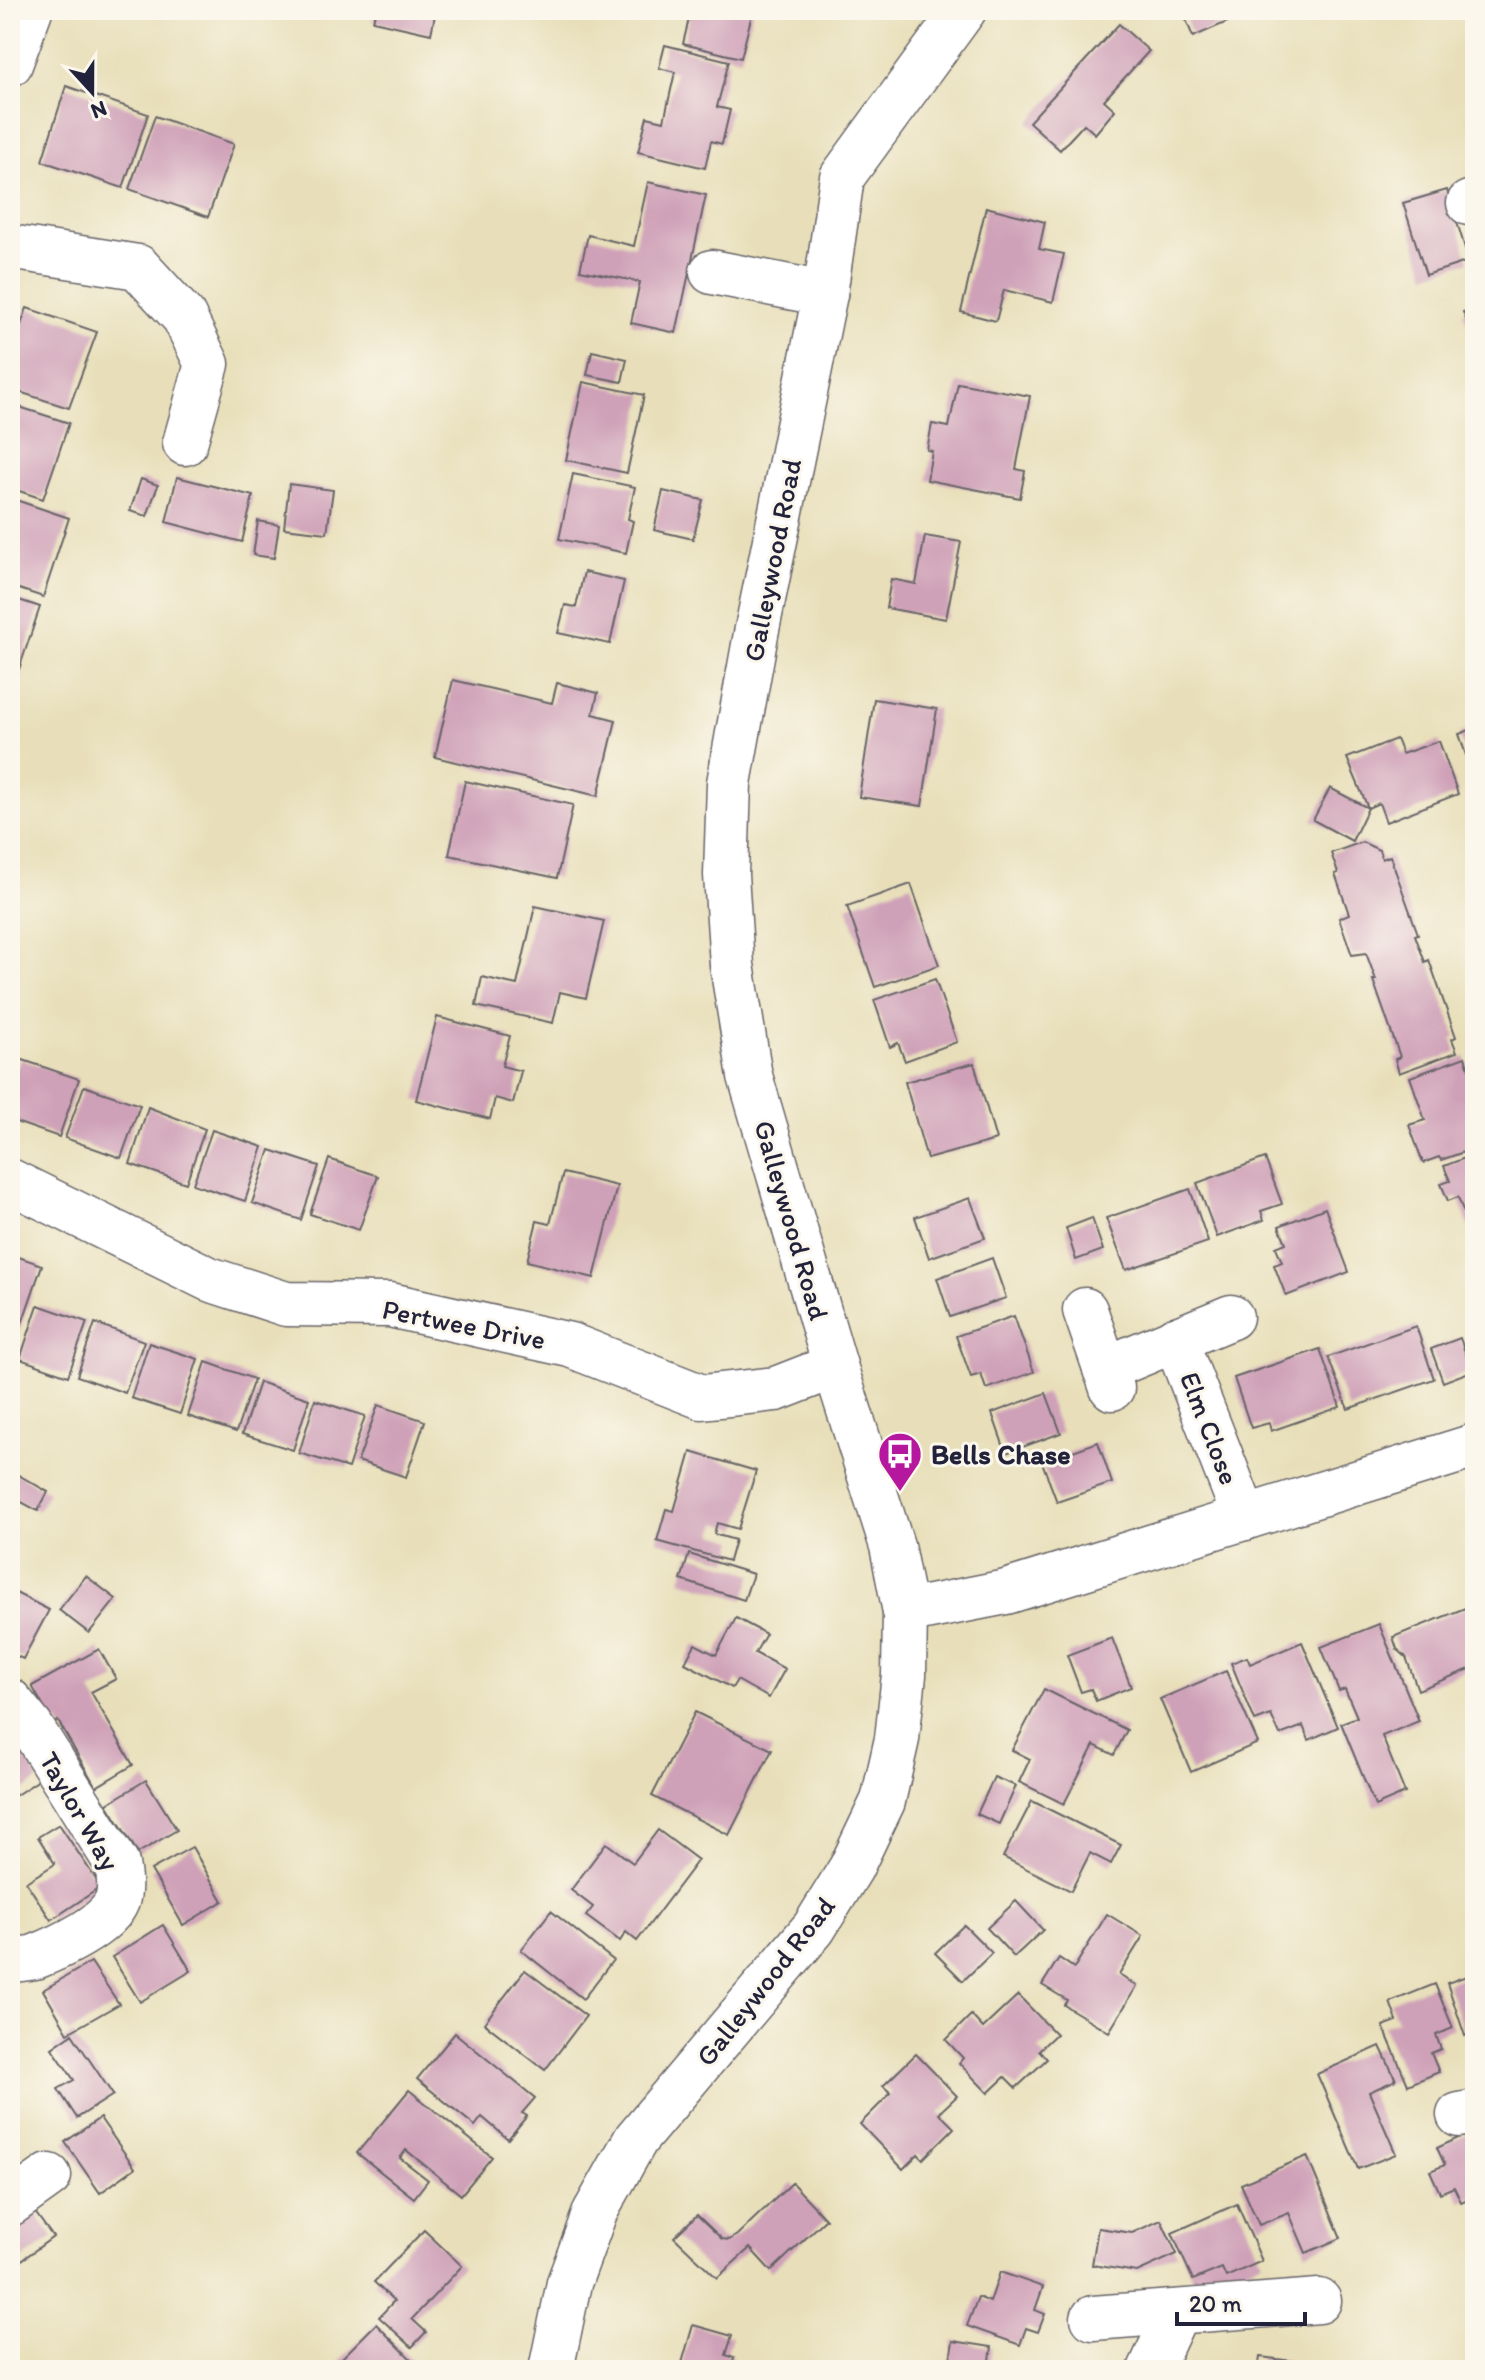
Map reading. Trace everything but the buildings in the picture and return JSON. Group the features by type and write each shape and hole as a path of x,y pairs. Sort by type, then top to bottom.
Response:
{"street":[{"path":"10,64 30,10"},
{"name":"Galleywood Road","path":"551,2370 569,2283 595,2212 636,2139 814,1928 851,1868 883,1801 897,1739 904,1675 905,1612 892,1546 835,1366 750,1076 732,965 726,875 729,783 825,294 842,177 964,10"},
{"path":"10,247 138,267 184,317 207,364 185,443"},
{"path":"712,272 825,294"},
{"name":"Pertwee Drive","path":"10,1181 209,1279 286,1304 390,1305 570,1345 702,1397 776,1389 835,1366"},
{"name":"Elm Close","path":"1085,1310 1109,1379 1175,1339 1231,1317"},
{"name":"Elm Close","path":"1175,1339 1245,1518"},
{"path":"905,1612 1006,1592 1475,1446"},
{"name":"Taylor Way","path":"10,1701 31,1727 117,1864 120,1882 117,1902 104,1918 79,1936 32,1958 10,1960"},
{"path":"10,2204 49,2176"},
{"path":"1093,2318 1319,2301"},
{"path":"1150,2370 1177,2312"}],"place":[{"name":"Bells Chase","path":"900,1493"}]}
